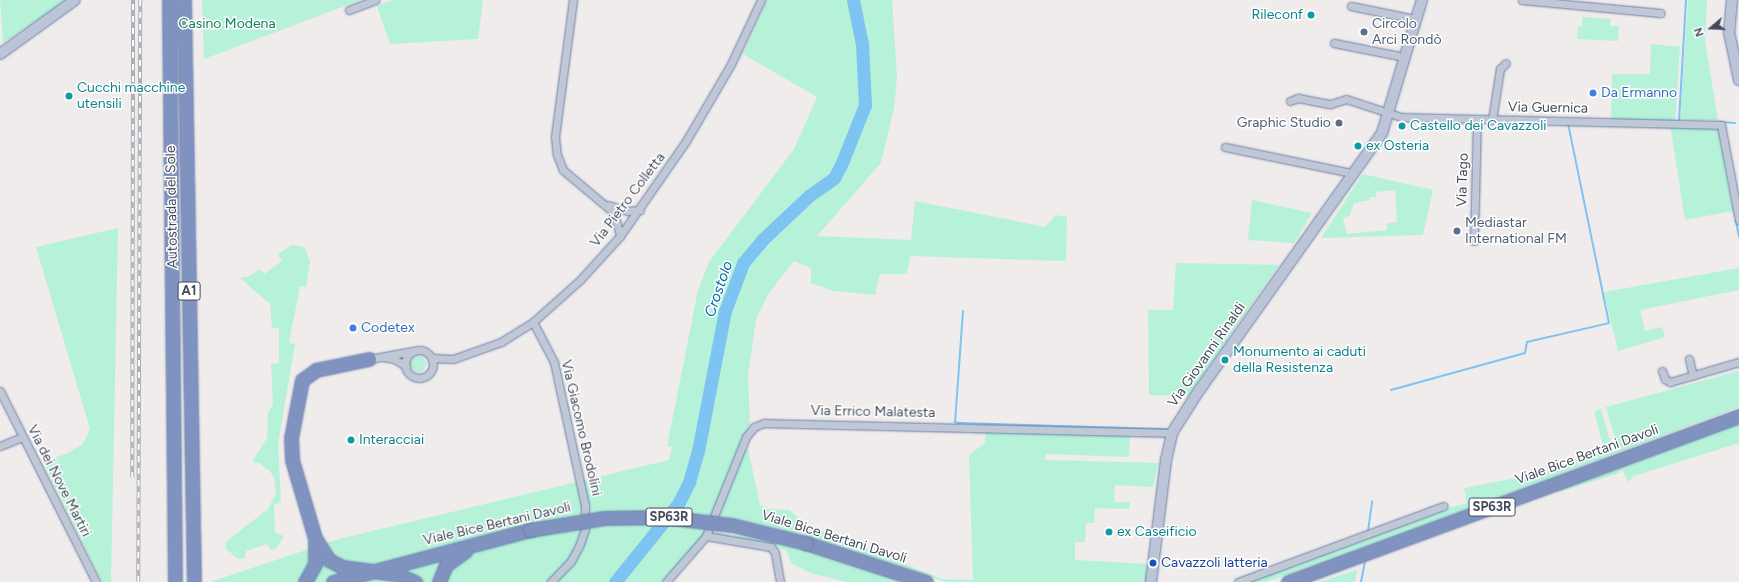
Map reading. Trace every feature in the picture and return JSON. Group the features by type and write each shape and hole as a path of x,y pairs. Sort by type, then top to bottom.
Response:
{"highway":[{"name":"Autostrada del Sole","path":"168,0 175,582"},
{"name":"Autostrada del Sole","path":"184,0 194,582"},
{"path":"369,359 316,370 306,376 299,385 291,456 315,538 325,556 334,564 371,572 403,576 415,582"},
{"name":"Viale Bice Bertani Davoli","path":"1288,582 1739,416"},
{"name":"Viale Bice Bertani Davoli","path":"333,582 530,530 604,518 669,517 732,525 806,543 926,582"},
{"path":"305,582 315,564 315,538"},
{"path":"438,582 446,566 474,545"}],"street":[{"path":"0,54 75,0"},
{"path":"348,10 375,0"},
{"path":"573,0 556,151 564,170 614,213 620,236"},
{"name":"Via Pietro Colletta","path":"432,358 453,359 492,346 533,322 571,290 620,236 640,210 686,141 731,64 761,0"},
{"name":"Via Giovanni Rinaldi","path":"1151,581 1166,460 1172,433 1198,392 1382,132 1390,112 1415,19 1422,0"},
{"path":"1522,0 1660,13"},
{"path":"1732,0 1729,32 1739,80"},
{"path":"1351,6 1415,19"},
{"path":"1334,43 1405,57"},
{"name":"Via Guernica","path":"1492,120 1500,69 1506,63"},
{"name":"Via Guernica","path":"1290,101 1298,98 1330,104 1346,99 1390,112 1401,117 1721,125 1739,220"},
{"name":"Via Tago","path":"1474,241 1477,119"},
{"path":"1225,148 1352,174"},
{"path":"602,203 620,210 640,210"},
{"name":"Via Giacomo Brodolini","path":"533,322 554,362 585,504 585,529 579,546 570,561 551,582"},
{"path":"369,359 423,350 432,358 433,366"},
{"path":"406,366 407,357 414,351"},
{"path":"369,359 389,358 406,366 411,374 419,377 428,374 433,366 453,359"},
{"path":"1689,359 1693,376"},
{"path":"1662,371 1665,379 1670,382 1739,362"},
{"name":"Via dei Nove Martiri","path":"0,391 96,582"},
{"name":"Via Errico Malatesta","path":"666,582 706,536 746,437 754,427 764,423 1172,433"},
{"path":"0,446 22,437"},
{"path":"1238,582 1443,506"},
{"path":"706,536 771,547 775,553 780,582"}],"green space":[{"path":"0,0 67,0 3,43"},
{"name":"Casino Modena","path":"202,0 361,0 204,59"},
{"path":"392,0 483,0 478,39 390,44 377,6"},
{"path":"767,0 892,0 897,78 894,108 881,163 817,236 911,240 915,201 1045,227 1056,215 1067,217 1066,261 910,256 907,274 880,274 875,295 834,291 811,283 811,268 794,261 769,293 756,319 748,376 750,424 706,533 665,582 210,582 339,539 669,460 672,447 667,446 698,290 709,262 794,149 817,97 743,54"},
{"path":"1688,0 1707,0 1705,41 1718,120 1680,120"},
{"path":"1582,17 1611,19 1610,26 1619,26 1618,41 1577,39 1578,26 1582,27"},
{"path":"1651,44 1680,47 1675,124 1718,129 1733,211 1685,220 1670,124 1611,122 1612,74 1650,74"},
{"path":"1363,174 1433,190 1423,235 1321,238","holes":["1395,190 1397,222 1387,223 1387,230 1347,234 1343,218 1350,215 1354,203 1370,200 1370,197 1376,197 1376,192"]},
{"path":"1252,200 1312,213 1294,243 1248,240"},
{"path":"118,228 111,582 102,582 43,462 68,453 83,444 90,429 36,247"},
{"path":"292,245 304,247 310,261 306,287 300,286 289,343 295,344 278,444 281,502 274,505 275,532 283,536 283,539 276,548 271,550 267,544 246,551 245,558 238,559 225,548 227,541 268,509 276,493 274,478 270,471 259,463 252,462 267,438 268,413 273,404 271,364 279,363 279,328 272,328 270,304 240,278 250,276 260,269 264,274 282,261 278,254"},
{"path":"1176,263 1279,265 1188,396 1149,395 1148,310 1173,310"},
{"path":"1739,268 1739,290 1640,310 1645,331 1662,327 1665,337 1618,351 1604,292"},
{"path":"418,356 424,358 426,364 424,370 418,372 412,370 410,364 412,358"},
{"path":"1739,371 1739,407 1350,553 1266,582 1249,582 1437,511 1467,503 1464,488 1542,473 1604,450 1594,411 1601,409 1613,451 1618,449 1606,407"},
{"path":"1739,421 1739,443 1634,476 1628,482 1622,469 1619,473 1556,493 1560,487"},
{"path":"986,428 1130,435 1129,457 1046,454 1045,460 1158,463 1153,487 1115,485 1114,502 1130,502 1129,509 1095,508 1094,523 1086,523 1085,542 1075,542 1075,560 1149,564 1147,582 946,582 811,537 718,515 743,449 748,448 760,505 767,509 789,510 799,518 796,529 806,533 810,526 942,579 973,580 969,455 985,443"},
{"path":"715,531 805,549 907,582 847,582 811,573 792,564 786,550 714,533"},
{"path":"1357,570 1355,582 1320,582"}],"waterway":[{"name":"Crostolo","path":"615,582 678,504 689,482 698,451 725,311 743,263 762,240 810,195 834,178 841,165 865,105 862,44 853,0"},
{"path":"1679,121 1686,0"},
{"path":"1721,122 1735,123"},
{"path":"1391,390 1525,353 1527,342 1609,323 1568,123"},
{"path":"1736,221 1739,237"},
{"path":"963,311 955,422 1166,429"},
{"path":"1368,531 1372,501"},
{"path":"1361,582 1365,562"}],"railway":[{"path":"132,478 133,0"},
{"path":"138,582 140,0"}],"place":[{"name":"Rileconf","path":"1311,15"},
{"name":"Circolo Arci Rondò","path":"1364,32"},
{"name":"Da Ermanno","path":"1593,93"},
{"name":"Cucchi macchine utensili","path":"69,96"},
{"name":"Graphic Studio","path":"1339,123"},
{"name":"Castello dei Cavazzoli","path":"1402,126"},
{"name":"ex Osteria","path":"1358,146"},
{"name":"Mediastar International FM","path":"1457,231"},
{"name":"Codetex","path":"353,328"},
{"name":"Monumento ai caduti della Resistenza","path":"1225,360"},
{"name":"Interacciai","path":"351,440"},
{"name":"ex Caseificio","path":"1109,532"},
{"name":"Cavazzoli latteria","path":"1153,563"}]}
